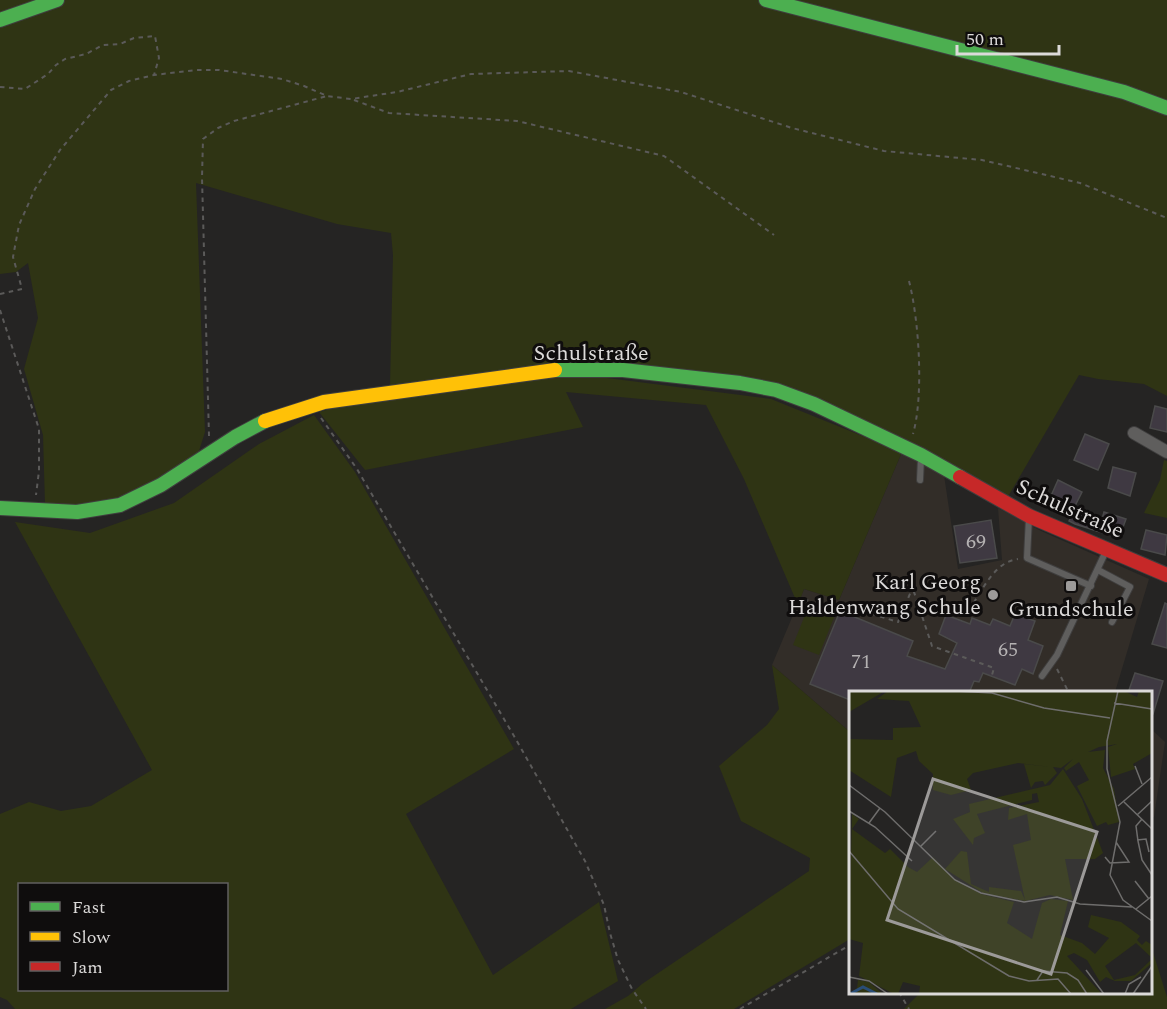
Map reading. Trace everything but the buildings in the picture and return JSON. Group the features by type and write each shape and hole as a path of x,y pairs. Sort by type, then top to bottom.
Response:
{"street":[{"path":"0,20 57,0"},
{"path":"766,0 1124,92 1167,108"},
{"name":"Schulstraße","path":"0,508 77,512 120,505 161,485 209,453 270,419 314,405 366,395 555,370 623,370 740,383 776,390 915,452 1029,516 1167,574"},
{"path":"1134,433 1167,452"}],"lane":[{"path":"915,452 920,480"},
{"path":"1029,516 1027,558 1091,586"},
{"path":"1042,676 1053,660 1091,586 1107,549"},
{"path":"1098,570 1130,587 1112,622"}],"path":[{"path":"0,87 25,89 66,59 86,54 103,45 120,44 134,38 155,36 159,58 154,75"},
{"path":"0,294 22,289 13,248 19,225 35,189 60,150 111,90 129,81 154,75 196,70 219,70 282,79 327,96 351,99 389,113 516,122 664,156 774,235"},
{"path":"351,99 397,92 471,74 569,71 681,92 792,128 884,151 982,160 1080,183 1167,218"},
{"path":"209,453 203,139 218,128 234,121 327,96"},
{"path":"909,281 919,351 915,452"},
{"path":"0,310 39,429 39,471 35,510"},
{"path":"314,405 363,479 585,861 604,904 618,960 632,989 646,1009"},
{"path":"921,617 935,608 959,602 974,602 994,572 1006,560 1027,558"},
{"path":"908,574 932,646 994,668 992,675"},
{"path":"804,599 835,611 846,606 898,622 912,589"},
{"path":"1053,660 1068,691"},
{"path":"740,1009 849,946"},
{"path":"900,994 909,1009"}],"shaded area":[{"name":"Karl Georg Haldenwang Schule","path":"902,452 944,475 958,569 1002,560 998,508 1041,531 1149,579 1115,691 849,691 849,731 772,665 804,589 839,600"},
{"path":"1152,730 1165,742 1154,817 1152,817"}],"green space":[{"path":"0,0 1167,0 1167,396 1144,384 1079,375 1006,500 832,407 620,366 390,386 393,255 391,233 337,224 196,183 205,432 199,451 158,480 122,497 79,504 45,504 43,435 24,369 38,318 28,263 16,272 0,274"},
{"path":"558,377 607,378 771,399 902,452 839,600 804,589 798,605 744,479 706,405 566,392 583,427 365,470 319,412"},
{"path":"314,415 355,472 514,749 406,814 493,975 599,902 618,981 571,1009 15,1009 7,1000 0,997 0,814 29,802 61,811 91,806 152,770 15,522 90,533 174,503 259,444"},
{"path":"1164,460 1167,461 1167,518 1144,513 1160,480"},
{"path":"809,605 835,615 819,655 793,645"},
{"path":"772,665 849,731 849,940 734,1009 605,1009 628,996 642,984 809,871 810,858 741,821 719,766 767,725 779,709"},
{"path":"1152,949 1167,997 1167,1009 904,1009 919,994 1152,994"}],"traffic: fast":[{"path":"0,20 57,0"},
{"path":"766,0 1124,92 1167,108"},
{"path":"555,370 623,370 740,383 776,390 814,404 921,455 960,477"},
{"path":"0,508 77,512 120,505 161,485 235,437 265,421"}],"traffic: slow":[{"path":"265,421 324,402 555,370"}],"traffic: jam":[{"path":"960,477 1029,516 1167,575"}],"place":[{"name":"Grundschule","path":"1071,586"},
{"name":"Karl Georg Haldenwang Schule","path":"993,595"}]}
